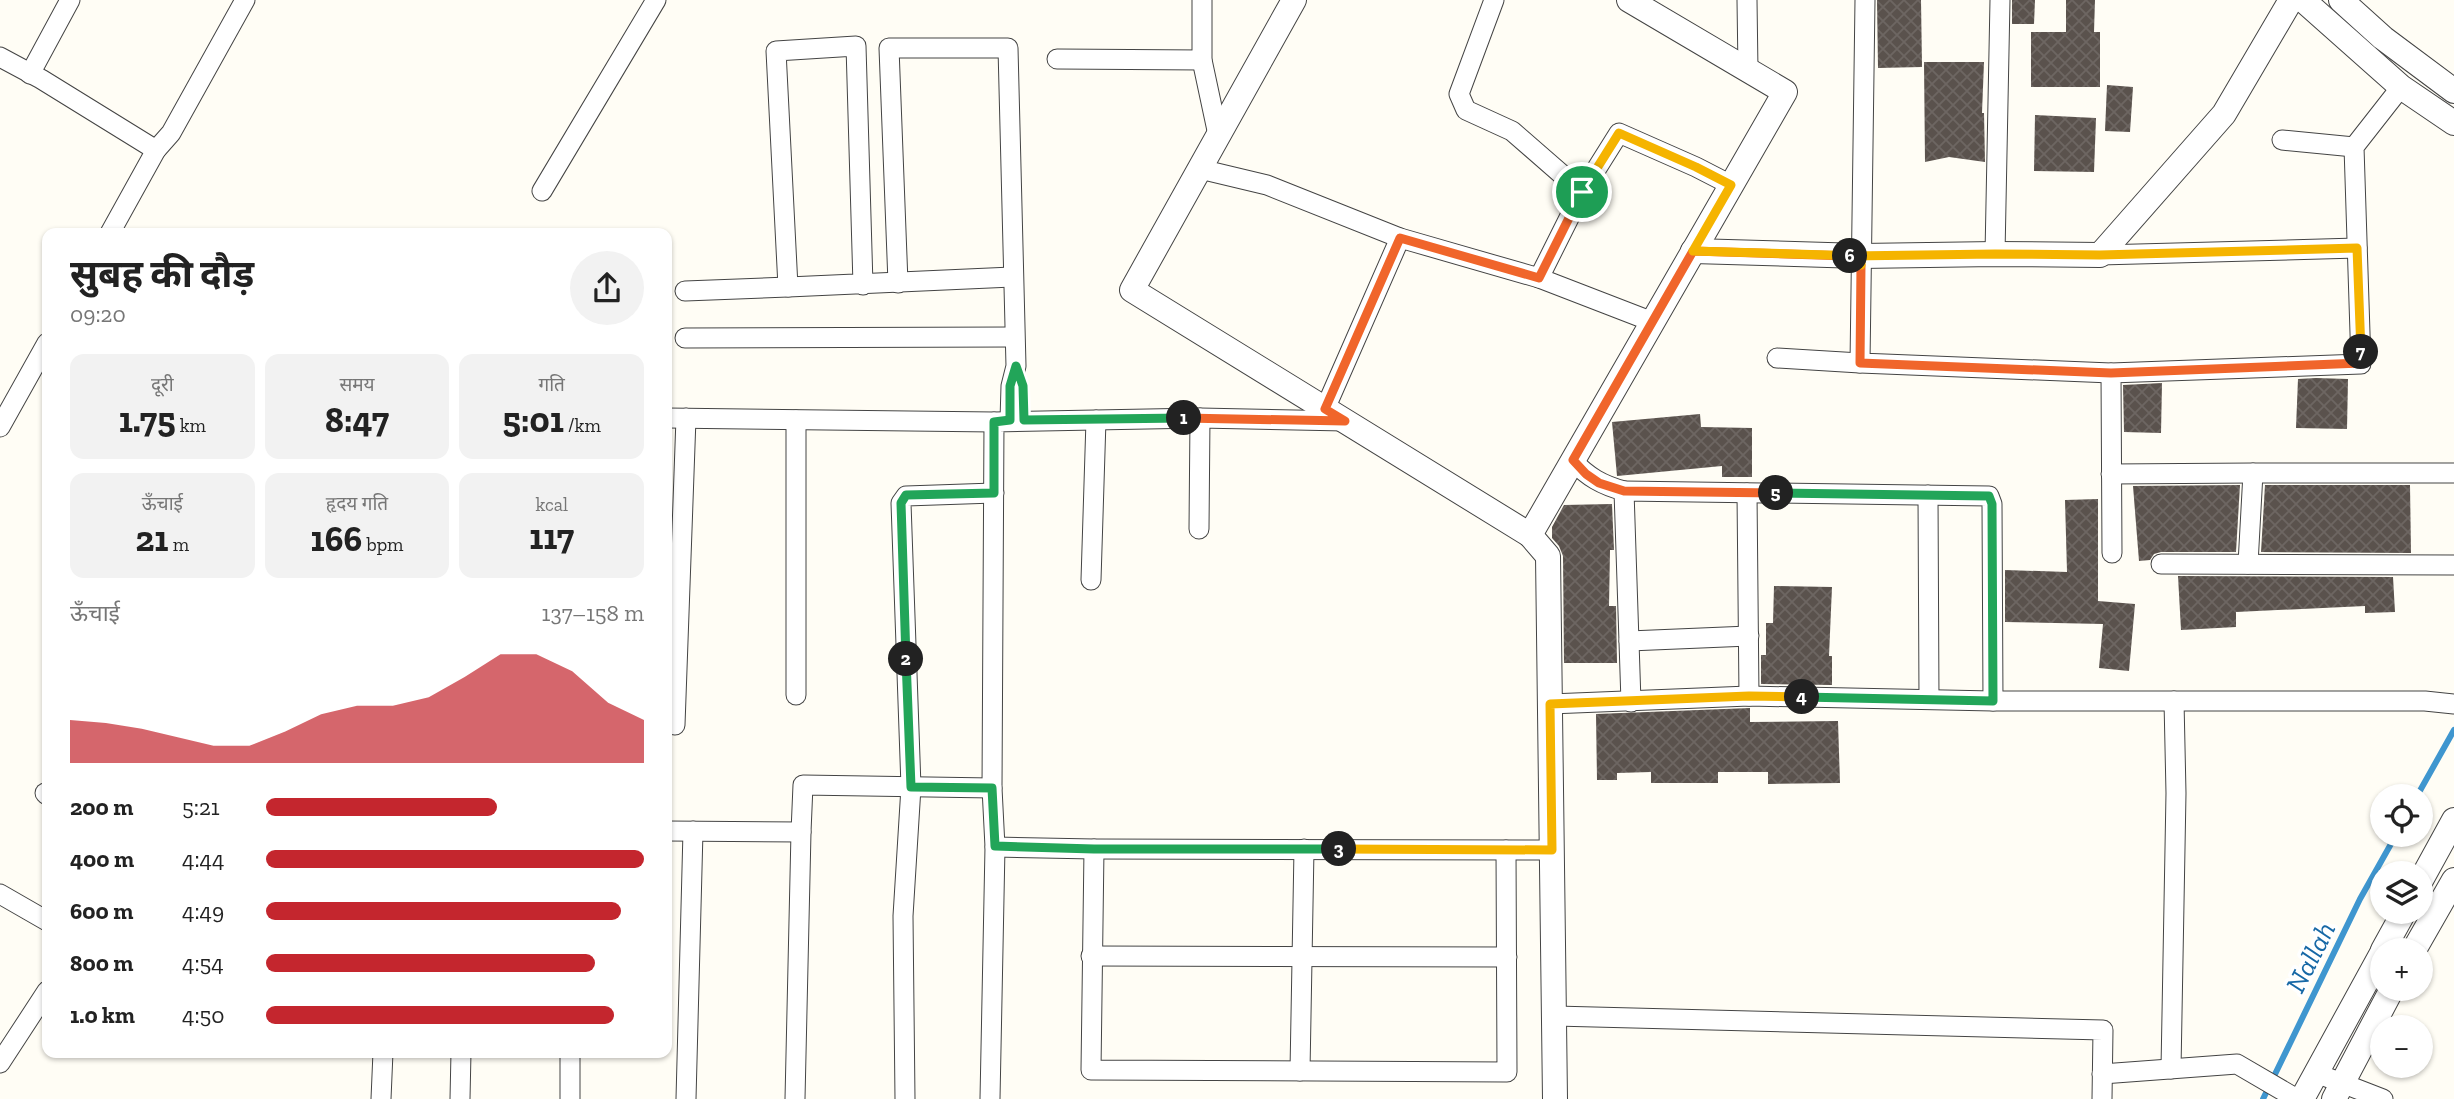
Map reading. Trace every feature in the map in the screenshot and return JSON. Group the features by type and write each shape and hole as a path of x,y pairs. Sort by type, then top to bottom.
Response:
{"street":[{"path":"30,74 70,0"},
{"path":"113,228 156,150 171,133 245,0"},
{"path":"542,191 656,0"},
{"path":"1202,0 1202,60 1218,135"},
{"path":"1294,0 1132,290 1530,535 1548,556 1555,1099"},
{"path":"1493,0 1459,94 1466,110 1512,131 1582,192"},
{"path":"1530,535 1785,92 1629,0"},
{"path":"1748,0 1748,70"},
{"path":"1860,363 1865,0"},
{"path":"1995,254 2000,0"},
{"path":"2100,255 2224,114 2291,0"},
{"path":"2303,0 2401,88 2454,123"},
{"path":"2341,0 2383,38 2454,90"},
{"path":"856,46 863,285"},
{"path":"788,287 776,51 856,46 1008,48 1016,366 1010,386 1010,420 994,493 992,788 995,846 990,1099"},
{"path":"889,48 898,283"},
{"path":"0,57 156,150"},
{"path":"1057,60 1202,60"},
{"path":"1777,358 2111,373 2361,363 2354,147 2401,88"},
{"path":"1539,278 1582,192 1619,133 1731,185"},
{"path":"2282,140 2354,147"},
{"path":"1200,169 1267,186 1400,238 1539,278 1653,322"},
{"path":"1335,415 1400,238"},
{"path":"1693,251 1861,256 2100,255 2357,248"},
{"path":"685,291 1012,277"},
{"path":"685,338 1014,337"},
{"path":"0,427 42,352"},
{"path":"2111,373 2112,553"},
{"path":"675,725 677,418 1096,420 1335,415"},
{"path":"1199,529 1200,418"},
{"path":"796,420 796,695"},
{"path":"1091,580 1096,420"},
{"path":"1573,460 1599,483 1624,491 1989,496 1992,504 1993,701"},
{"path":"2248,564 2253,473"},
{"path":"2111,474 2454,473"},
{"path":"1624,491 1631,702"},
{"path":"905,1099 902,916 911,787 901,503 906,495 994,493"},
{"path":"1747,493 1749,696"},
{"path":"1928,495 1929,699"},
{"path":"2161,564 2454,565"},
{"path":"1629,641 1749,636"},
{"path":"1550,704 1749,696 1993,701 2425,701 2454,704"},
{"path":"2171,1069 2176,793 2174,701"},
{"path":"795,1099 803,785 992,788"},
{"path":"2432,861 2454,820"},
{"path":"672,831 801,832"},
{"path":"686,1099 693,831"},
{"path":"995,846 1094,849 1552,850"},
{"path":"1094,849 1090,1070 1507,1072 1506,850"},
{"path":"1300,1071 1304,849"},
{"path":"2421,938 2454,880"},
{"path":"0,894 42,918"},
{"path":"1091,956 1507,957"},
{"path":"2102,1074 2237,1064 2300,1099 2370,973"},
{"path":"0,1063 8,1034 42,997"},
{"path":"2338,1091 2386,1001"},
{"path":"1555,1016 2103,1030 2102,1099"},
{"path":"381,1099 383,1058"},
{"path":"460,1099 461,1058"},
{"path":"570,1058 570,1099"},
{"path":"2316,1073 2338,1091 2383,1099"}],"building":[{"path":"1877,0 1921,0 1922,67 1878,68"},
{"path":"2012,0 2035,0 2034,24 2012,24"},
{"path":"2066,0 2095,0 2094,32 2100,32 2100,87 2031,87 2031,32 2066,32"},
{"path":"1924,62 1984,62 1982,113 1985,162 1949,157 1925,162"},
{"path":"2107,85 2133,87 2130,132 2105,131"},
{"path":"2035,115 2096,118 2094,172 2034,171"},
{"path":"2298,379 2348,379 2347,429 2296,428"},
{"path":"2162,383 2161,433 2124,432 2123,385"},
{"path":"1700,414 1701,427 1752,428 1752,477 1722,477 1722,466 1617,476 1612,422"},
{"path":"2240,485 2236,552 2161,552 2154,554 2150,560 2139,561 2133,486"},
{"path":"2265,485 2410,485 2411,553 2261,552"},
{"path":"2098,499 2098,601 2135,604 2129,671 2099,668 2103,624 2005,622 2005,570 2067,572 2065,500"},
{"path":"1612,504 1614,550 1610,550 1609,606 1616,606 1617,663 1564,663 1563,556 1552,538 1552,527 1564,505"},
{"path":"2178,576 2393,577 2395,612 2365,613 2365,606 2236,612 2236,627 2181,630"},
{"path":"1774,586 1832,587 1829,656 1832,656 1832,685 1761,684 1761,655 1766,655 1766,623 1773,623"},
{"path":"1750,708 1750,722 1838,721 1840,783 1768,784 1768,772 1718,772 1718,783 1651,783 1651,772 1617,773 1617,780 1597,780 1596,714"}],"waterway":[{"name":"Nallah","path":"2424,784 2454,730"},
{"name":"Nallah","path":"2263,1099 2360,899 2389,847"}],"route":[{"path":"1582,192 1539,278 1400,238 1325,409 1345,421 1200,418 1024,420 1023,386 1016,366 1010,386 1010,420 994,422 994,493 906,495 901,503 911,787 992,788 995,846 1094,849 1552,850 1550,704 1749,696 1993,701 1992,504 1989,496 1624,491 1599,483 1573,460 1693,251 1861,256 2100,255 2357,248 2361,363 2111,373 1860,363 1861,256 1777,254 1693,251 1731,185 1619,133 1582,192"}]}
